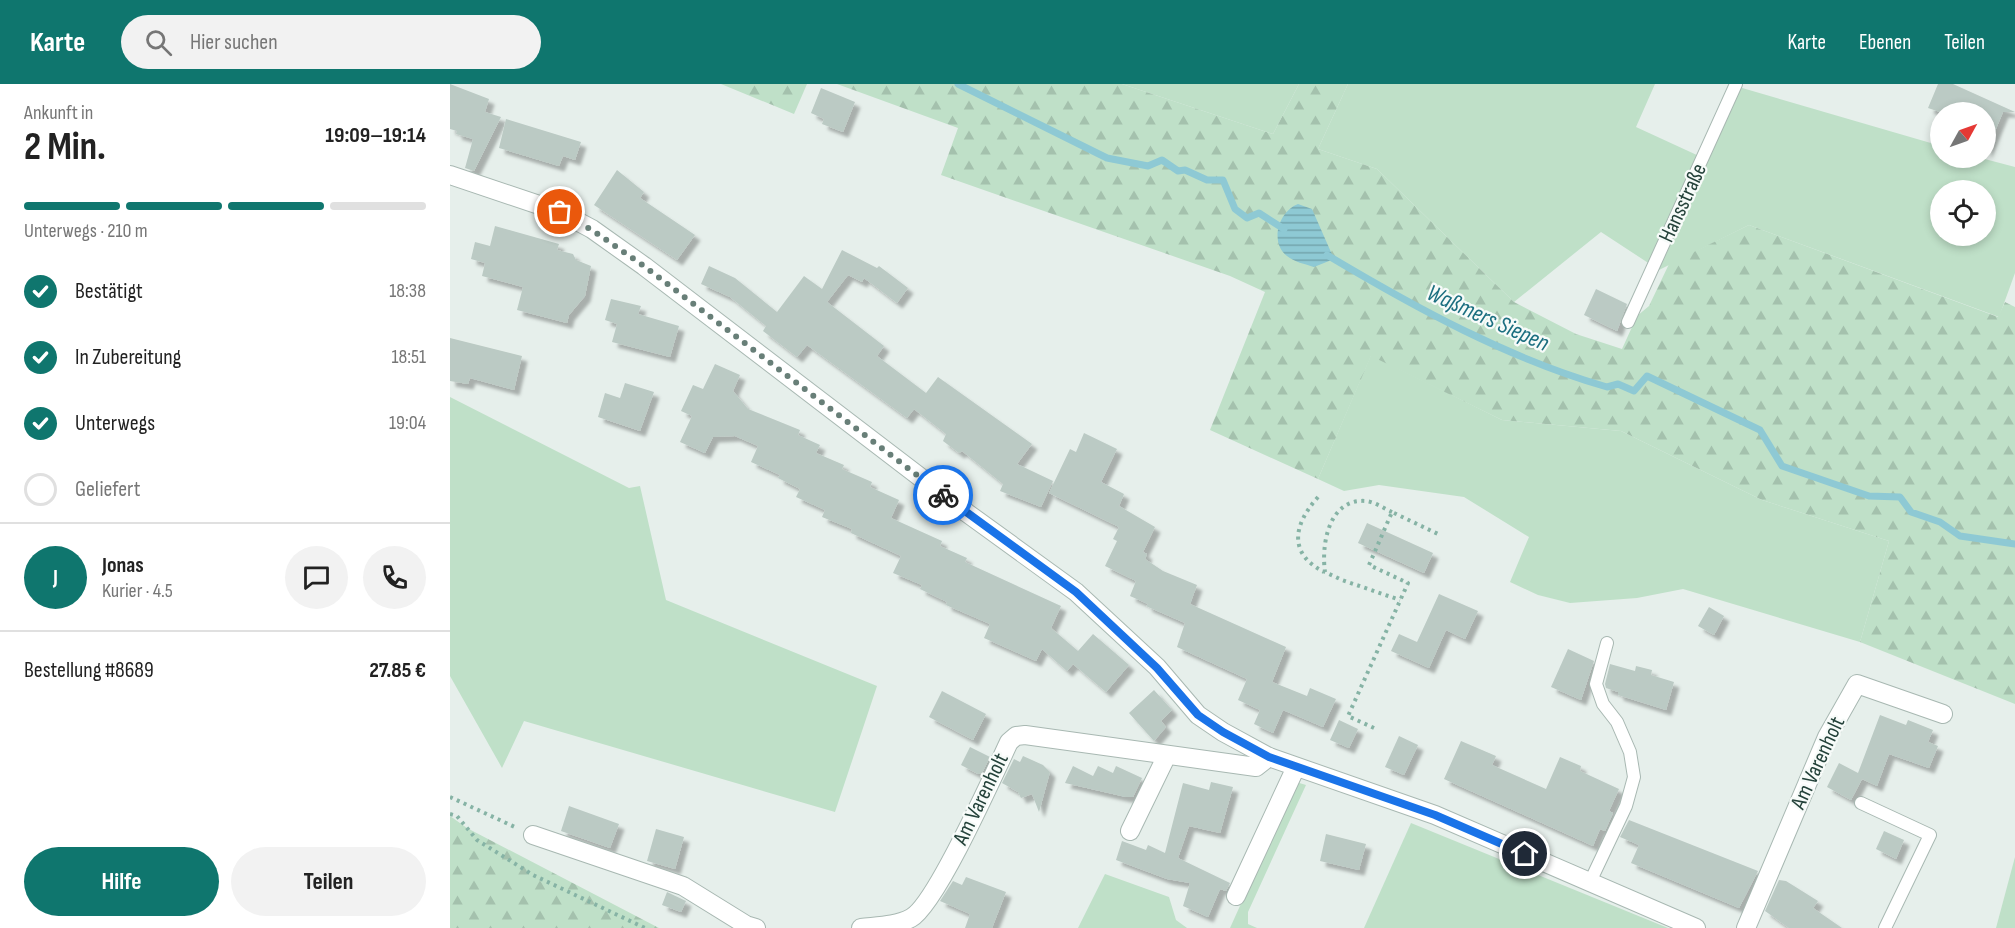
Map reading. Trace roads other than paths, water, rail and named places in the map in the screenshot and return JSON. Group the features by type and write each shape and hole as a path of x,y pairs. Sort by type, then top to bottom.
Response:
{"street":[{"path":"450,175 560,212 592,230 644,266 967,513 1076,592 1157,668 1198,715 1243,744 1296,767 1435,815 1696,928"},
{"name":"Am Varenholt","path":"1746,928 1827,737 1857,684 1943,714"},
{"name":"Am Varenholt","path":"861,928 891,925 912,918 925,904 958,847 1009,742 1016,736 1025,735 1256,767 1269,757"},
{"path":"1130,831 1167,755"},
{"path":"1236,896 1296,767"},
{"path":"533,835 683,886 746,925 756,928"}],"lane":[{"name":"Hansstraße","path":"1628,321 1736,84"},
{"path":"1590,882 1626,806 1634,777 1626,742 1617,722 1603,705 1596,684 1607,643"},
{"path":"1861,803 1930,835 1885,928"}],"water":[{"path":"1298,204 1312,209 1334,259 1314,267 1293,260 1282,250 1278,243 1281,220 1291,208"}],"waterway":[{"name":"Waßmers Siepen","path":"958,84 1107,158 1148,166 1162,160 1178,171 1185,170 1207,180 1223,180 1235,209 1247,218 1259,213 1284,229"},
{"name":"Waßmers Siepen","path":"1327,255 1428,312 1534,362 1607,387 1618,384 1634,391 1647,376 1760,430 1782,466 1869,496 1900,497 1911,512 1940,522 1960,536 2015,544"}]}
